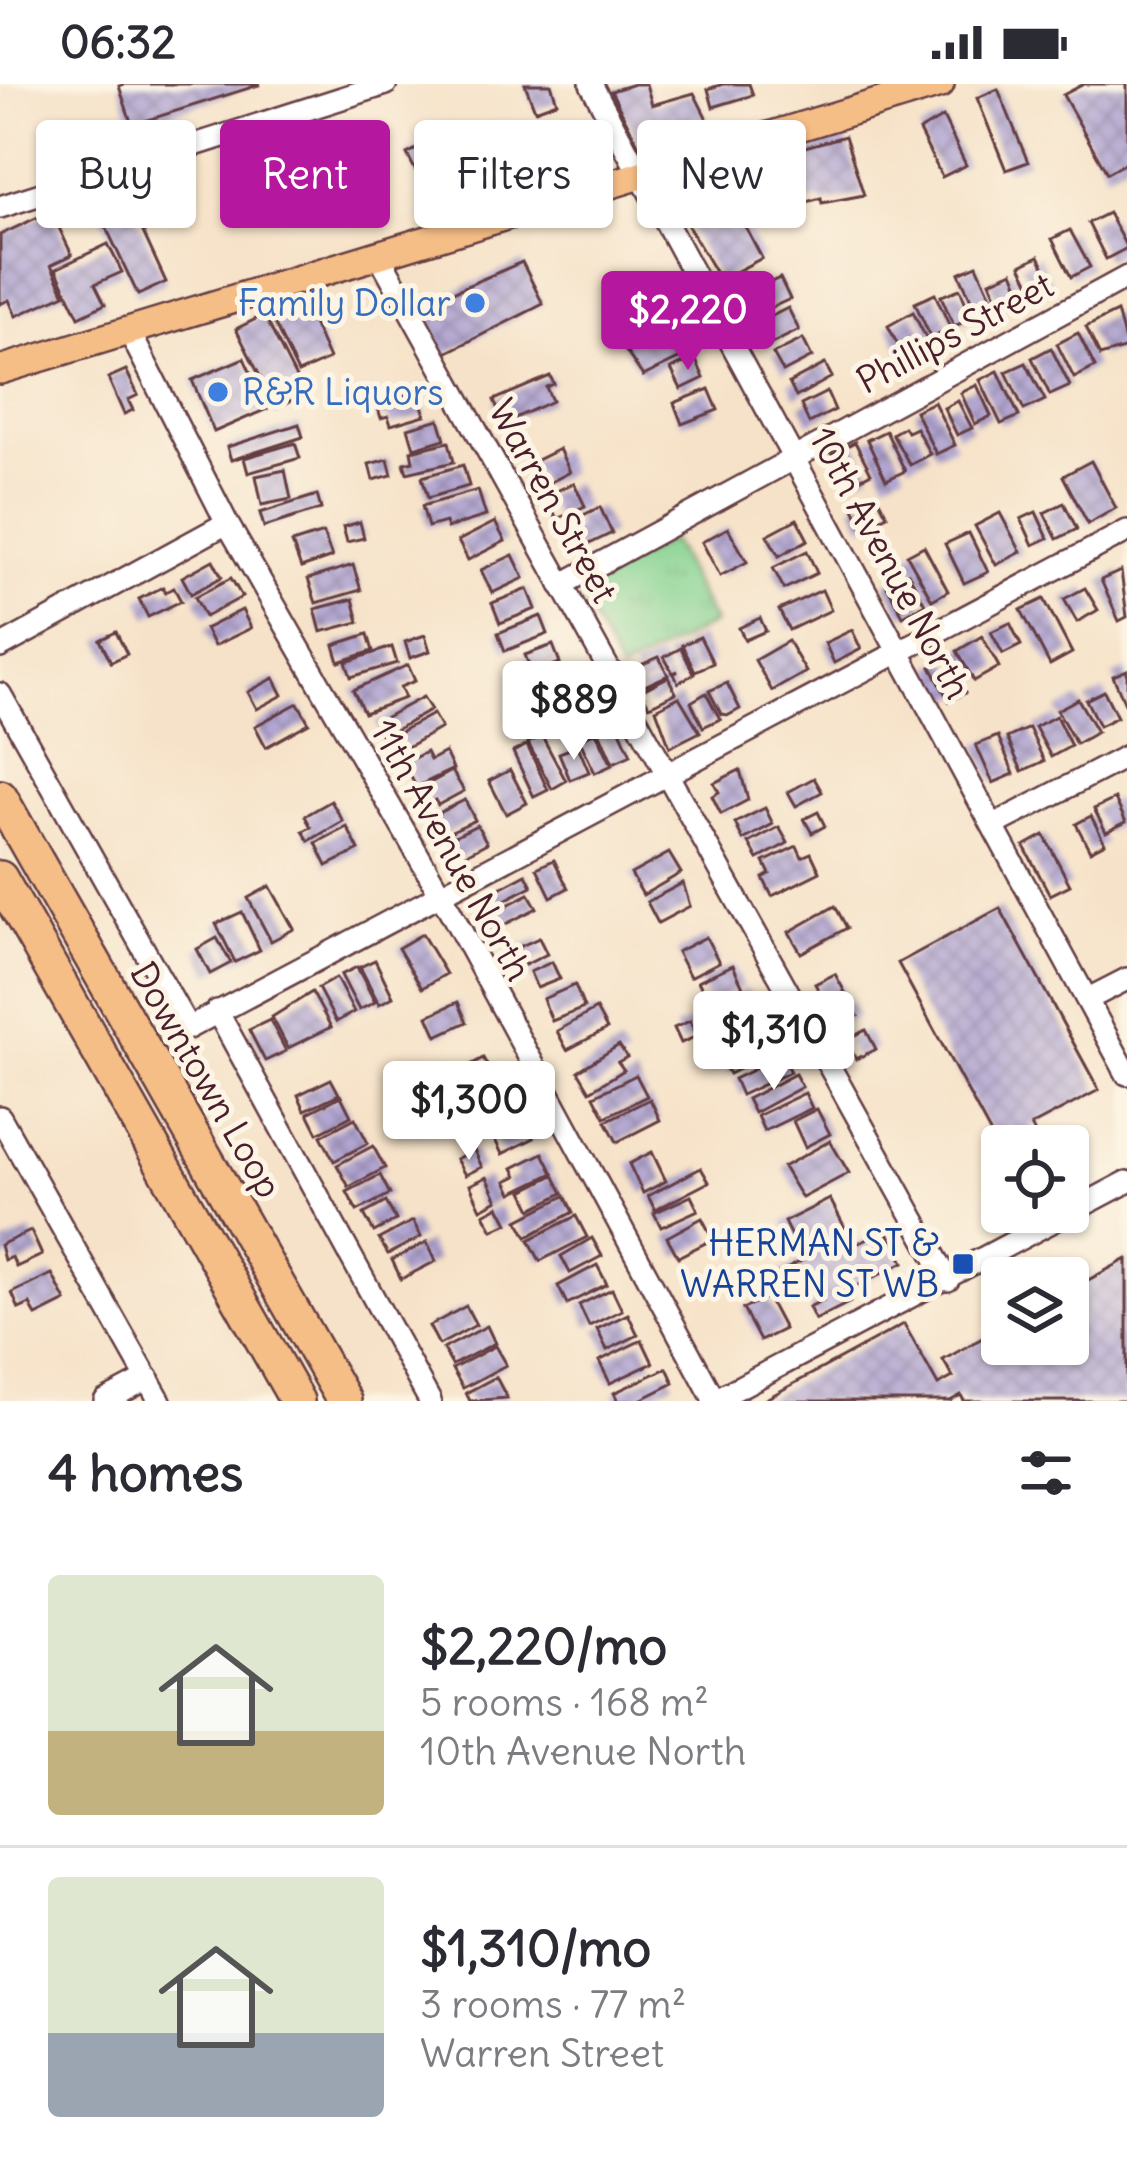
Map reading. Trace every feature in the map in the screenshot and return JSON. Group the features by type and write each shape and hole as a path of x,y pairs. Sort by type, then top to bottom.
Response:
{"highway":[{"name":"Downtown Loop","path":"0,797 344,1401"},
{"path":"0,878 297,1401"}],"main road":[{"path":"806,126 940,84"},
{"path":"0,370 637,178"}],"street":[{"path":"0,207 386,84"},
{"name":"10th Avenue North","path":"591,84 637,171"},
{"name":"10th Avenue North","path":"669,228 1090,998 1127,1074"},
{"name":"Warren Street","path":"380,256 948,1280"},
{"name":"Phillips Street","path":"561,585 1127,278"},
{"name":"11th Avenue North","path":"129,331 227,523 441,895 714,1401"},
{"path":"0,647 227,523"},
{"path":"0,694 188,1028 1127,531"},
{"path":"994,825 1127,756"},
{"path":"1090,998 1127,979"},
{"path":"217,1011 430,1401"},
{"path":"2,1124 160,1401"},
{"path":"714,1401 1127,1182"},
{"path":"105,1401 148,1378"}],"green space":[{"path":"671,540 714,623 620,672 577,590"}],"building":[{"path":"259,84 148,120 130,120 119,86"},
{"path":"525,84 551,84 557,102 535,110"},
{"path":"646,84 652,105 694,93 708,120 637,120 637,142 611,91"},
{"path":"749,84 753,95 713,107 708,89"},
{"path":"1084,84 1127,84 1127,162 1107,173 1063,95"},
{"path":"998,89 1028,162 1006,170 977,98"},
{"path":"943,117 966,165 942,177 919,131"},
{"path":"845,136 864,195 806,202 806,147"},
{"path":"1108,213 1127,248 1106,259 1088,223"},
{"path":"36,218 36,228 59,228 72,255 51,265 65,294 16,316 9,300 0,304 0,235"},
{"path":"106,228 141,228 166,282 138,295"},
{"path":"689,228 746,228 762,258 720,280"},
{"path":"1070,230 1090,267 1071,277 1052,239"},
{"path":"108,244 122,272 95,284 105,304 79,317 56,269"},
{"path":"1039,256 1055,288 1037,297 1021,265"},
{"path":"522,262 543,304 444,354 424,314 437,307 434,300"},
{"path":"977,265 995,305 977,313 959,273"},
{"path":"1013,271 1024,298 1001,308 990,281"},
{"path":"780,278 790,299 755,315 745,294"},
{"path":"960,289 972,319 954,326 941,296"},
{"path":"659,294 668,311 620,337 611,319"},
{"path":"935,294 951,329 931,338 915,303"},
{"path":"306,308 329,359 298,373 274,323"},
{"path":"788,308 799,330 767,346 756,324"},
{"path":"913,312 930,346 905,359 888,326"},
{"path":"1117,312 1127,348 1100,356 1086,327"},
{"path":"264,315 304,394 276,408 236,329"},
{"path":"670,316 693,352 643,376 619,341"},
{"path":"1078,333 1095,367 1074,378 1057,344"},
{"path":"803,339 812,357 783,372 773,354"},
{"path":"1051,348 1070,386 1050,395 1032,358"},
{"path":"244,358 267,409 214,432 192,380"},
{"path":"695,358 704,378 681,389 671,369"},
{"path":"1026,363 1045,400 1024,410 1006,372"},
{"path":"825,364 832,377 796,397 789,383"},
{"path":"126,370 138,395 128,400 133,410 124,414 108,378"},
{"path":"998,371 1019,416 1001,424 980,380"},
{"path":"550,376 554,384 546,387 552,401 504,423 494,400"},
{"path":"977,385 991,416 975,424 961,393"},
{"path":"709,389 718,410 682,424 674,403"},
{"path":"418,392 425,415 391,425 388,416 381,418 377,405"},
{"path":"827,392 835,410 809,423 801,405"},
{"path":"958,401 972,428 957,435 944,408"},
{"path":"934,402 955,445 936,454 915,411"},
{"path":"439,419 445,439 414,448 408,428"},
{"path":"299,424 303,437 231,460 227,447"},
{"path":"904,427 907,432 916,428 930,454 910,465 892,434"},
{"path":"886,431 905,471 886,480 867,440"},
{"path":"449,442 454,462 407,473 404,463 413,461 411,451"},
{"path":"855,442 871,473 848,485 832,454"},
{"path":"295,443 300,458 248,473 244,458"},
{"path":"559,449 570,472 543,486 531,463"},
{"path":"388,459 392,475 373,480 369,464"},
{"path":"1091,461 1116,508 1088,524 1063,476"},
{"path":"463,465 469,486 428,498 422,477"},
{"path":"285,470 291,499 262,505 256,476"},
{"path":"574,483 585,506 557,519 546,496"},
{"path":"478,490 486,516 447,528 445,522 428,527 422,506"},
{"path":"876,494 887,515 863,527 853,506"},
{"path":"317,495 321,509 264,527 260,513"},
{"path":"1064,503 1077,529 1057,539 1044,513"},
{"path":"600,507 612,533 575,551 566,532 578,526 575,519"},
{"path":"1036,512 1048,538 1033,545 1021,519"},
{"path":"1000,513 1021,552 996,565 975,526"},
{"path":"797,519 808,540 779,556 767,535"},
{"path":"360,522 364,538 347,542 343,527"},
{"path":"495,522 505,541 468,560 458,541"},
{"path":"728,528 747,562 720,576 702,542"},
{"path":"323,533 332,557 301,568 292,543"},
{"path":"969,533 988,572 964,583 945,544"},
{"path":"924,546 948,591 932,600 907,555"},
{"path":"807,551 817,573 784,589 773,568"},
{"path":"513,555 524,578 492,593 481,570"},
{"path":"213,560 222,577 191,594 182,577"},
{"path":"353,565 361,590 316,603 308,579"},
{"path":"1121,571 1127,617 1119,621 1101,580"},
{"path":"908,573 925,604 903,616 886,584"},
{"path":"231,578 242,597 205,617 195,597"},
{"path":"163,587 165,592 174,588 181,601 148,617 139,599"},
{"path":"1085,588 1098,610 1077,622 1064,599"},
{"path":"528,589 536,609 500,623 492,603"},
{"path":"822,590 831,610 789,630 779,610"},
{"path":"353,599 359,622 321,632 315,609"},
{"path":"1044,599 1072,653 1050,665 1021,610"},
{"path":"242,610 251,628 214,646 205,629"},
{"path":"541,616 548,634 505,651 498,633"},
{"path":"760,618 766,631 745,640 739,628"},
{"path":"1010,623 1021,645 1003,654 991,632"},
{"path":"852,630 861,649 834,663 825,643"},
{"path":"116,632 127,654 111,662 100,640"},
{"path":"368,634 373,651 339,662 334,645"},
{"path":"425,635 430,651 410,658 405,642"},
{"path":"982,636 999,667 974,681 957,651"},
{"path":"700,637 713,663 695,671 682,645"},
{"path":"788,641 806,672 772,691 755,660"},
{"path":"553,645 560,663 532,673 525,655"},
{"path":"392,647 397,663 351,677 346,662"},
{"path":"681,648 694,674 678,683 674,674 678,671 673,673 664,657"},
{"path":"659,657 668,675 640,688 632,669"},
{"path":"948,659 965,693 949,701 931,667"},
{"path":"408,665 415,681 400,687 405,698 364,713 353,690"},
{"path":"1127,670 1127,708 1113,676"},
{"path":"668,677 676,693 649,706 641,691"},
{"path":"274,678 283,695 257,709 248,692"},
{"path":"727,683 740,709 729,715 721,714 709,691"},
{"path":"1104,691 1117,717 1099,726 1086,700"},
{"path":"571,693 578,711 563,716 557,698"},
{"path":"706,693 720,719 703,727 691,702"},
{"path":"423,697 431,710 383,737 375,723"},
{"path":"679,697 700,732 670,747 656,709"},
{"path":"1078,699 1097,732 1076,744 1057,710"},
{"path":"298,703 309,723 266,747 255,726"},
{"path":"433,714 441,728 393,755 385,740"},
{"path":"1056,716 1071,746 1051,757 1035,727"},
{"path":"616,721 631,755 613,763 598,729"},
{"path":"1029,728 1044,761 1022,771 1007,738"},
{"path":"596,732 612,765 595,773 579,739"},
{"path":"542,736 566,781 552,789 528,743"},
{"path":"998,736 1014,774 993,783 976,745"},
{"path":"527,745 548,790 534,797 513,752"},
{"path":"578,746 589,772 570,780 559,753"},
{"path":"426,752 430,760 445,752 453,769 416,787 404,763"},
{"path":"510,770 527,803 506,814 489,781"},
{"path":"740,770 748,800 721,814 712,796 719,792 714,783"},
{"path":"452,771 464,791 438,805 435,800 425,805 417,790"},
{"path":"814,778 822,792 796,806 788,792"},
{"path":"1115,799 1126,822 1106,832 1094,809"},
{"path":"465,800 475,820 441,836 432,816"},
{"path":"331,801 343,821 309,841 303,831 311,827 305,816"},
{"path":"765,808 773,824 743,840 735,823"},
{"path":"818,812 825,826 812,833 804,819"},
{"path":"1091,816 1105,843 1090,851 1076,824"},
{"path":"477,825 487,843 455,860 445,841"},
{"path":"347,827 359,850 327,866 316,843"},
{"path":"779,827 788,843 758,859 749,843"},
{"path":"1044,835 1070,885 1050,895 1024,846"},
{"path":"797,846 802,857 811,853 820,872 772,896 763,878 770,874 764,862"},
{"path":"669,853 681,873 643,895 631,874"},
{"path":"554,860 568,888 551,897 537,868"},
{"path":"526,874 532,886 483,911 477,900"},
{"path":"683,883 690,906 658,923 647,902"},
{"path":"270,886 294,929 271,941 248,898"},
{"path":"529,894 537,908 496,929 488,915"},
{"path":"835,906 847,928 801,953 789,932"},
{"path":"1000,908 1099,1090 1033,1125 986,1125 898,963"},
{"path":"242,912 260,950 235,962 216,924"},
{"path":"422,934 446,974 422,988 398,948"},
{"path":"706,937 719,962 690,977 677,952"},
{"path":"217,938 231,963 210,974 197,949"},
{"path":"539,938 547,954 525,965 517,948"},
{"path":"375,960 393,997 379,1004 360,967"},
{"path":"552,962 560,979 537,988 530,972"},
{"path":"733,965 743,987 709,1003 698,981"},
{"path":"357,967 375,1002 359,1010 341,975"},
{"path":"835,974 845,992 825,1002 815,984"},
{"path":"336,978 354,1012 336,1022 318,988"},
{"path":"575,985 584,1008 552,1021 543,999"},
{"path":"747,989 755,1006 706,1032 697,1015"},
{"path":"312,992 331,1027 288,1048 272,1017"},
{"path":"848,998 858,1016 838,1026 828,1008"},
{"path":"458,1002 467,1022 437,1036 428,1016"},
{"path":"596,1009 607,1029 567,1050 557,1031"},
{"path":"759,1012 766,1027 719,1051 711,1035"},
{"path":"270,1020 286,1051 265,1061 249,1030"},
{"path":"690,1021 697,1036 681,1043 674,1028"},
{"path":"866,1030 876,1049 856,1059 846,1040"},
{"path":"770,1034 778,1049 729,1074 721,1059"},
{"path":"619,1045 627,1057 618,1062 624,1070 590,1091 578,1071"},
{"path":"782,1056 790,1072 741,1095 734,1079"},
{"path":"483,1058 495,1079 462,1096 451,1076"},
{"path":"795,1074 802,1087 754,1113 747,1099"},
{"path":"636,1075 647,1096 605,1117 594,1096"},
{"path":"331,1079 339,1094 305,1110 298,1095"},
{"path":"498,1084 516,1103 474,1125 463,1102"},
{"path":"805,1093 812,1108 764,1131 757,1116"},
{"path":"341,1096 351,1116 318,1133 308,1113"},
{"path":"650,1099 660,1120 617,1142 606,1121"},
{"path":"817,1109 830,1134 805,1147 793,1121"},
{"path":"355,1118 368,1143 334,1161 321,1136"},
{"path":"524,1118 534,1138 502,1154 492,1134"},
{"path":"830,1141 849,1173 802,1198 783,1167"},
{"path":"373,1146 385,1168 349,1187 337,1165"},
{"path":"474,1150 482,1167 465,1175 456,1159"},
{"path":"652,1152 666,1181 643,1193 629,1164"},
{"path":"543,1153 553,1173 512,1193 506,1181 517,1176 513,1168"},
{"path":"701,1168 709,1182 655,1210 648,1196"},
{"path":"380,1175 390,1194 357,1211 347,1192"},
{"path":"554,1175 563,1193 532,1209 523,1191"},
{"path":"487,1177 498,1200 481,1209 470,1185"},
{"path":"565,1196 573,1212 527,1237 518,1220"},
{"path":"691,1196 698,1210 661,1227 654,1213"},
{"path":"830,1199 854,1245 886,1229 904,1262 845,1292 850,1302 815,1320 809,1307 823,1300 807,1269 782,1282 777,1274 803,1260 784,1222"},
{"path":"386,1202 396,1220 374,1232 364,1214"},
{"path":"499,1206 508,1223 493,1230 484,1214"},
{"path":"576,1216 587,1237 540,1261 529,1240"},
{"path":"702,1218 713,1239 678,1257 667,1237"},
{"path":"413,1221 421,1237 388,1254 379,1239"},
{"path":"31,1231 42,1255 16,1267 12,1257 4,1260 0,1245"},
{"path":"592,1238 602,1256 570,1273 561,1256"},
{"path":"427,1242 436,1261 401,1279 392,1260"},
{"path":"1127,1259 1127,1401 964,1401 961,1395 950,1401 762,1401 904,1324 938,1385 953,1377 943,1360 981,1339 981,1365 1089,1365 1089,1280"},
{"path":"597,1265 607,1284 567,1304 558,1286"},
{"path":"52,1274 66,1301 36,1316 30,1304 19,1309 12,1293"},
{"path":"612,1289 622,1310 589,1326 579,1305"},
{"path":"767,1297 784,1329 760,1341 743,1309"},
{"path":"466,1306 476,1325 439,1345 429,1326"},
{"path":"628,1314 638,1335 607,1350 597,1329"},
{"path":"487,1326 495,1343 452,1365 443,1349"},
{"path":"642,1340 653,1363 610,1383 599,1361"},
{"path":"495,1346 506,1365 463,1388 452,1369"},
{"path":"667,1368 674,1383 638,1401 618,1401 614,1393"},
{"path":"496,1377 507,1398 470,1401 466,1393"}],"place":[{"name":"Family Dollar","path":"475,303"},
{"name":"R&R Liquors","path":"218,392"},
{"name":"HERMAN ST & WARREN ST WB","path":"963,1264"}]}
